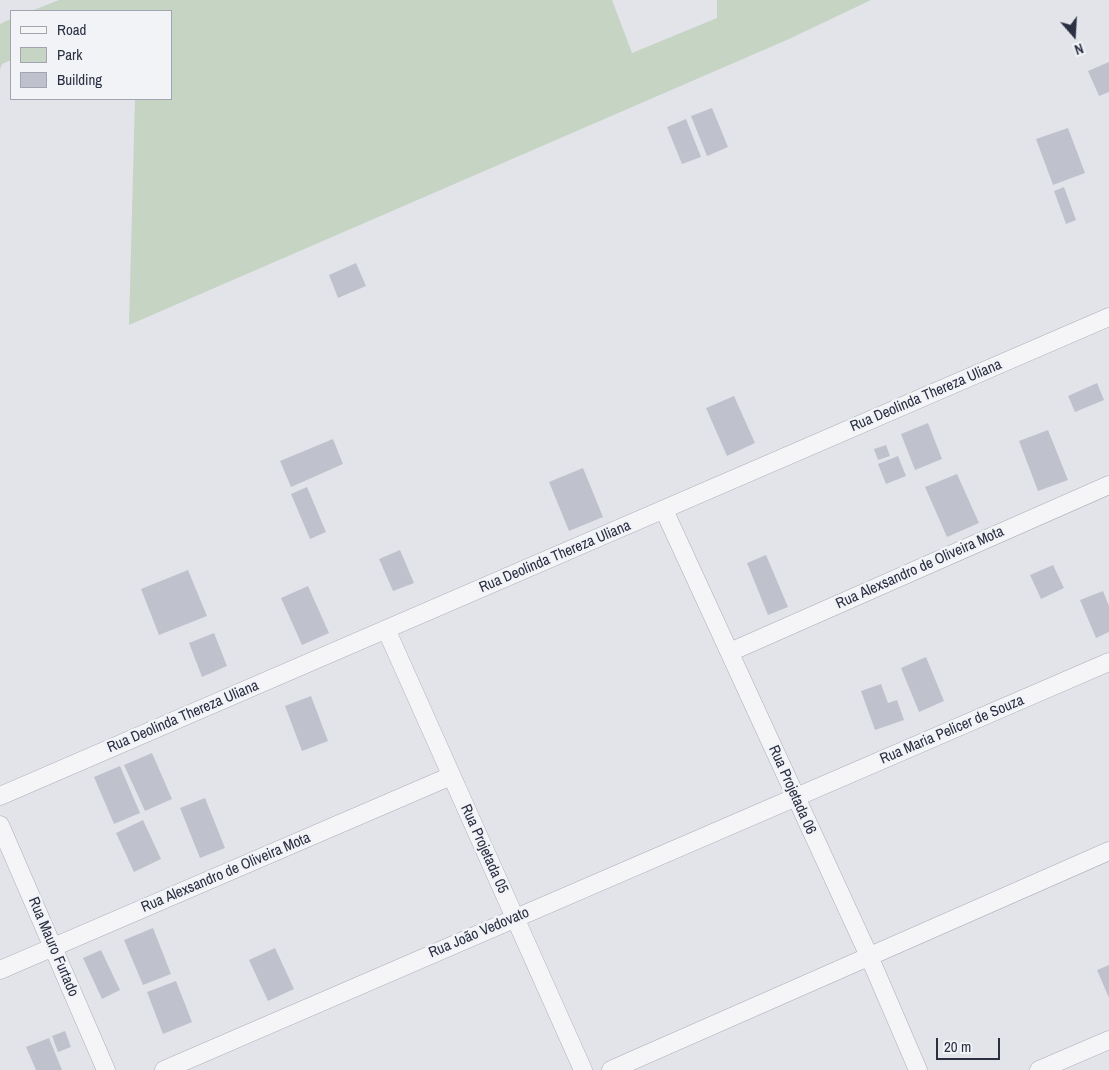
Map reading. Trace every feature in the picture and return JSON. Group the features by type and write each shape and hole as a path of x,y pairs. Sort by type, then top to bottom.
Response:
{"street":[{"name":"Rua Deolinda Thereza Uliana","path":"0,796 1109,317"},
{"name":"Rua Alexsandro de Oliveira Mota","path":"730,652 1109,485"},
{"name":"Rua Projetada 06","path":"664,510 869,956 918,1070"},
{"name":"Rua Projetada 05","path":"386,629 583,1070"},
{"name":"Rua Maria Pelicer de Souza","path":"796,798 1109,662"},
{"name":"Rua Alexsandro de Oliveira Mota","path":"0,970 452,776"},
{"name":"Rua João Vedovato","path":"164,1070 796,798"},
{"name":"Rua Mauro Furtado","path":"0,824 106,1070"},
{"path":"611,1070 1109,851"},
{"path":"1040,1070 1109,1040"}],"green space":[{"path":"59,0 612,0 632,53 717,18 717,0 871,0 789,39 129,325 135,100 172,100 172,10 34,10"},
{"path":"10,19 10,60 2,64 0,69 0,24"}],"building":[{"path":"1109,62 1109,92 1099,96 1088,71"},
{"path":"712,108 728,147 707,156 691,116"},
{"path":"686,119 701,157 682,164 667,127"},
{"path":"1068,128 1085,173 1053,185 1036,139"},
{"path":"1064,187 1076,220 1066,224 1054,191"},
{"path":"356,263 366,286 338,298 329,275"},
{"path":"1097,383 1104,400 1075,412 1068,396"},
{"path":"734,396 755,443 727,456 706,408"},
{"path":"928,423 942,459 915,470 901,434"},
{"path":"1048,430 1068,480 1038,491 1019,441"},
{"path":"333,439 343,464 291,487 280,461"},
{"path":"886,445 890,456 878,460 874,449"},
{"path":"898,456 906,476 886,484 878,464"},
{"path":"583,468 603,517 569,531 549,482"},
{"path":"957,474 979,523 947,537 925,487"},
{"path":"307,487 326,532 310,539 291,494"},
{"path":"400,550 414,583 393,591 379,559"},
{"path":"766,555 788,607 768,615 747,563"},
{"path":"1053,565 1064,588 1041,599 1030,575"},
{"path":"188,570 207,616 159,635 141,589"},
{"path":"308,586 329,633 302,645 281,598"},
{"path":"1103,591 1109,606 1109,632 1096,638 1080,600"},
{"path":"214,633 227,666 202,677 189,643"},
{"path":"926,657 944,701 919,712 901,668"},
{"path":"881,684 888,703 897,700 904,720 875,730 861,691"},
{"path":"311,696 328,741 302,751 285,706"},
{"path":"152,753 172,799 145,811 124,765"},
{"path":"120,766 140,813 114,824 94,777"},
{"path":"205,798 225,848 200,858 180,808"},
{"path":"143,820 161,859 134,872 116,833"},
{"path":"153,928 171,974 143,985 124,940"},
{"path":"275,948 294,989 268,1001 249,960"},
{"path":"101,950 120,990 102,999 83,958"},
{"path":"1109,965 1109,998 1097,970"},
{"path":"176,981 192,1022 163,1034 147,992"},
{"path":"65,1031 71,1047 58,1052 52,1036"},
{"path":"49,1038 62,1070 36,1070 26,1047"}]}
